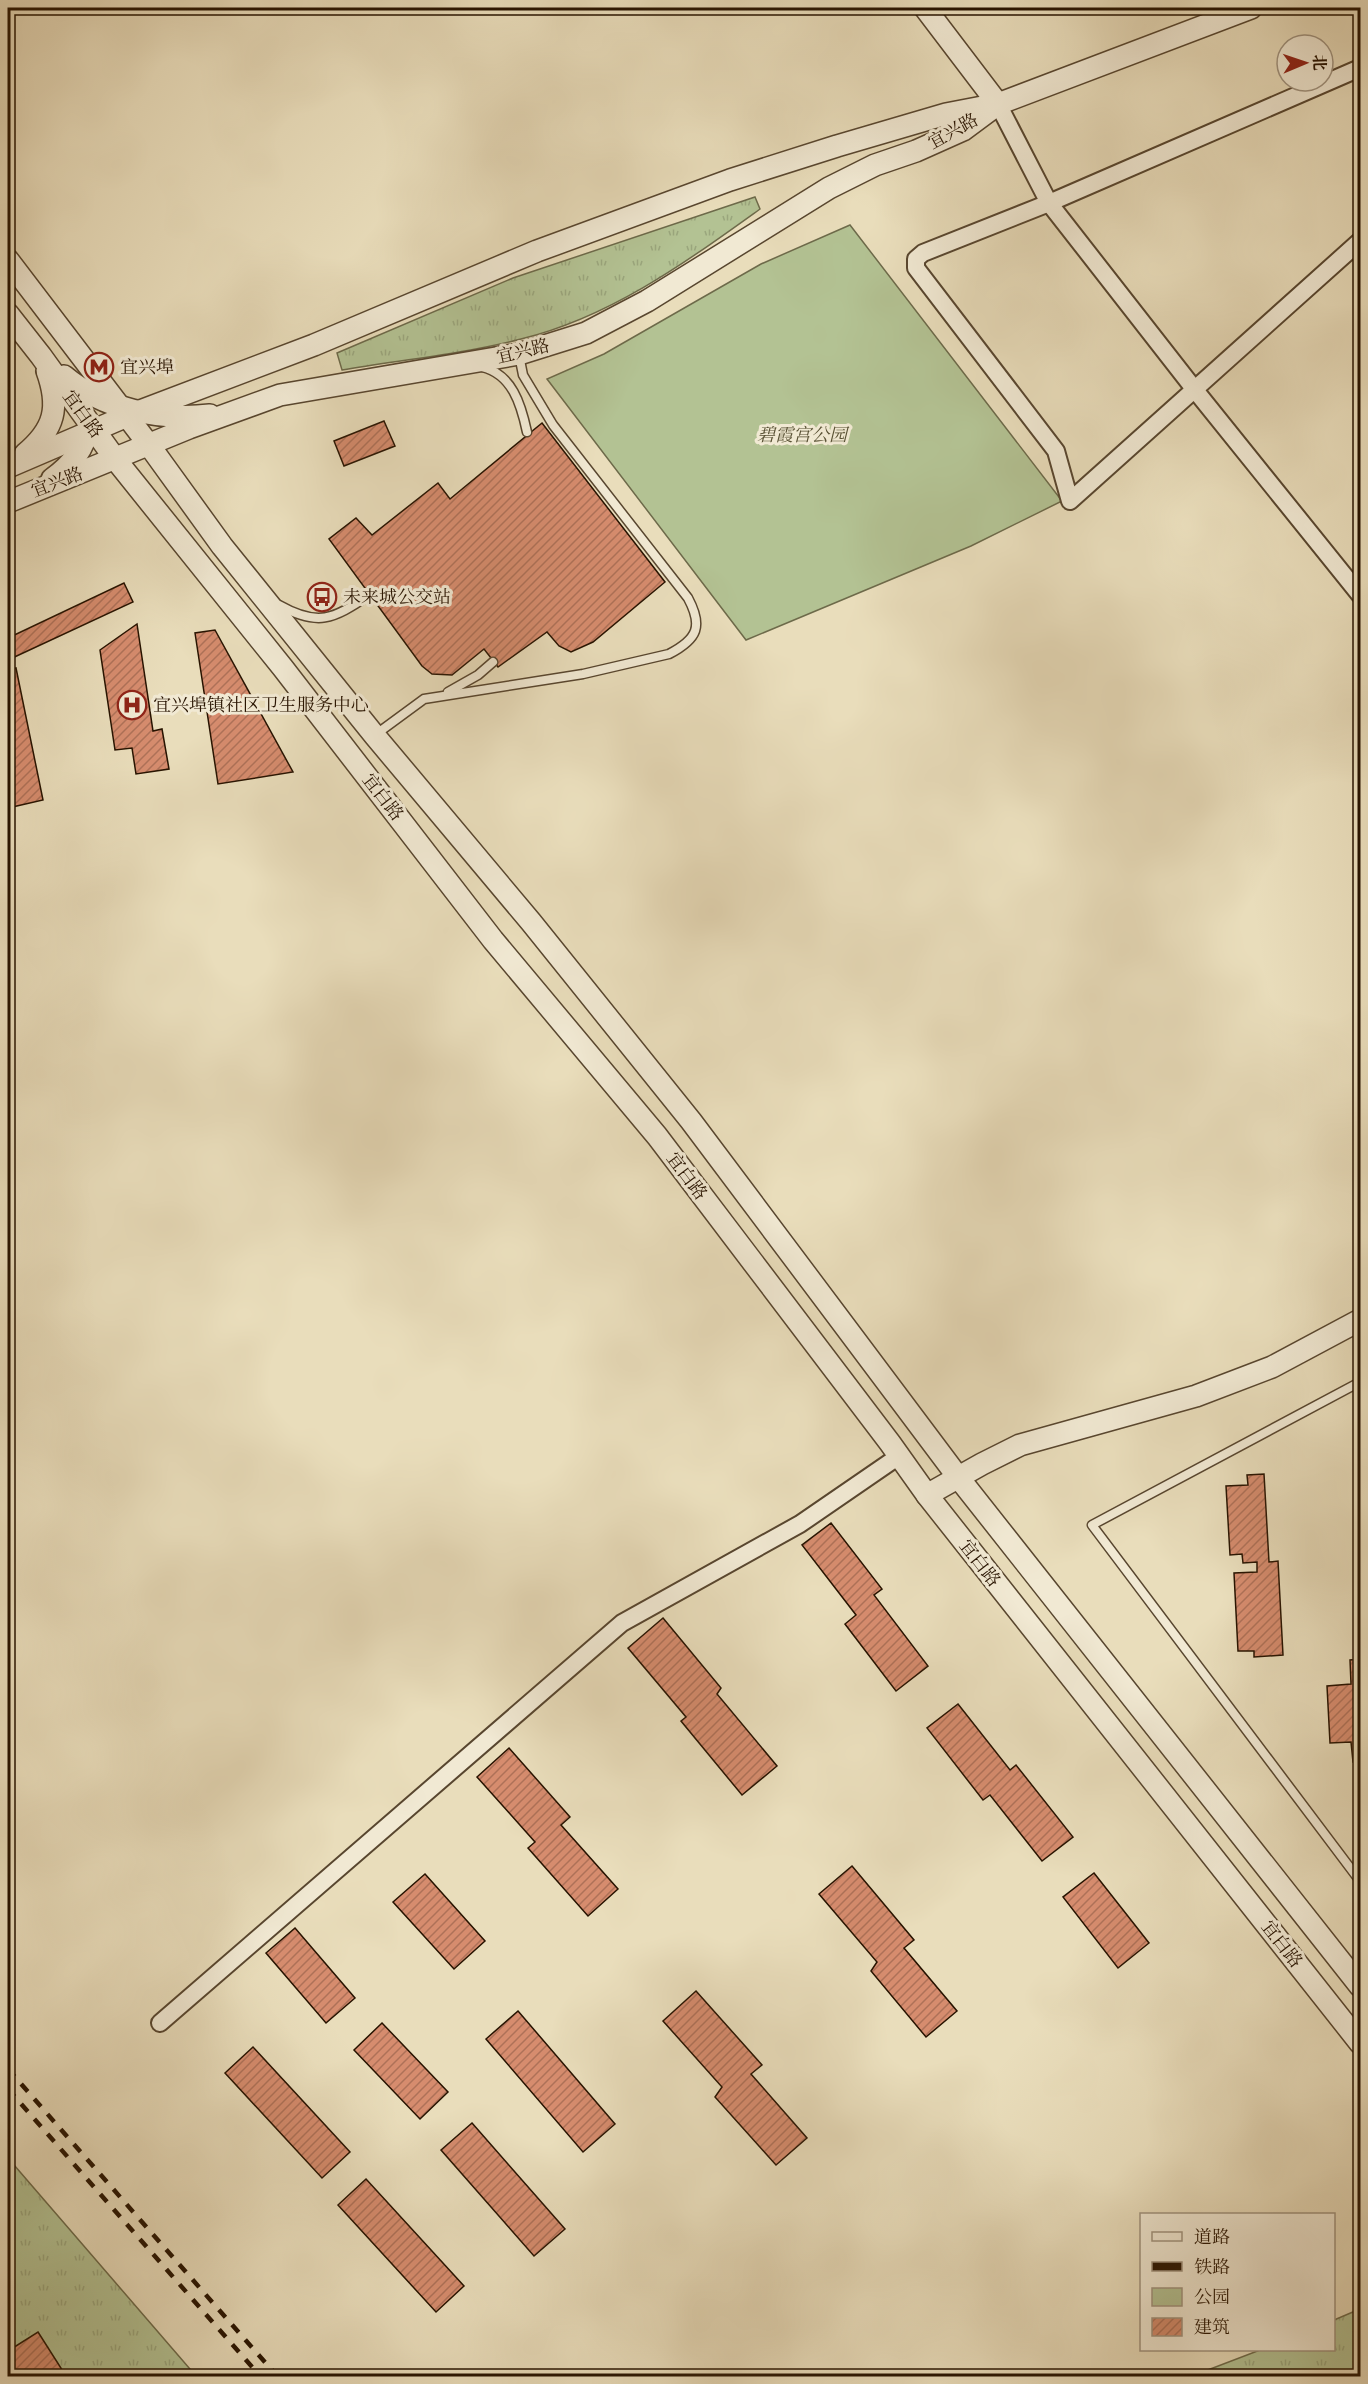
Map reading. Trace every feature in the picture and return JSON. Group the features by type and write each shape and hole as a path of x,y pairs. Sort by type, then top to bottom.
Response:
{"street":[{"path":"925,8 998,104 1049,203 1195,390 1360,595"},
{"name":"宜兴路","path":"10,466 129,412 314,345 537,251 730,180 913,124 998,104 1251,8"},
{"path":"1360,68 1049,203 923,253 916,259 916,268 1056,451 1070,501 1360,241"},
{"name":"宜兴路","path":"8,502 280,395 519,354 567,341 616,318 731,250 829,188 875,165 916,151 963,130 998,104"},
{"name":"宜白路","path":"8,260 66,336 129,412 149,445 222,546 691,1121 958,1477 1360,1986"},
{"name":"宜白路","path":"8,314 41,356 91,428 276,659 494,940 657,1136 927,1495 1360,2043"},
{"path":"29,494 61,473 74,461 91,428 88,394 76,356 66,336"},
{"path":"41,356 88,394 129,412 185,416 230,413"},
{"path":"10,466 43,438 51,424 54,396 41,356"},
{"path":"927,1495 1020,1445 1196,1396 1262,1371 1360,1320"},
{"path":"160,2023 622,1623 800,1524 899,1456"}],"lane":[{"path":"375,736 424,699 583,674 669,654 682,647 694,635 698,623 696,612 688,598 553,425 534,397 523,375 519,354"},
{"path":"460,364 489,369 500,374 507,381 519,404 527,432"},
{"path":"263,596 294,614 306,618 319,618 333,616 368,596"},
{"path":"443,695 478,675 493,662"},
{"path":"1360,1382 1092,1525 1360,1881"}],"green space":[{"path":"755,197 760,209 732,229 647,286 586,317 554,329 499,344 342,370 337,353 513,278"},
{"name":"碧霞宫公园","path":"850,225 1062,501 971,546 746,640 547,379 604,354 761,264"},
{"path":"8,2158 196,2376 8,2376"},
{"path":"1360,2309 1360,2376 1192,2376 1257,2351 1335,2351 1335,2320"}],"building":[{"path":"384,421 395,446 344,466 334,441"},
{"path":"542,423 665,582 593,642 571,652 559,646 547,632 498,667 484,649 452,675 432,674 422,666 329,539 356,518 372,535 438,483 450,499"},
{"path":"124,583 133,602 8,660 8,638"},
{"path":"137,624 153,731 162,729 169,769 136,774 132,748 115,750 100,650"},
{"path":"215,630 293,772 218,784 195,633"},
{"path":"16,668 43,800 8,808 8,670"},
{"path":"1264,1474 1269,1562 1278,1561 1283,1655 1254,1657 1254,1651 1238,1651 1234,1573 1257,1572 1257,1562 1243,1563 1242,1554 1230,1555 1226,1486 1248,1485 1247,1475"},
{"path":"831,1523 882,1589 874,1595 928,1666 896,1691 845,1624 856,1615 802,1545"},
{"path":"663,1618 721,1688 717,1694 777,1766 742,1795 681,1721 686,1717 628,1648"},
{"path":"1360,1659 1360,1762 1353,1762 1351,1742 1330,1743 1327,1686 1351,1684 1350,1660"},
{"path":"958,1704 1010,1770 1016,1765 1073,1837 1042,1861 990,1795 983,1800 927,1728"},
{"path":"509,1748 570,1817 561,1825 618,1889 588,1916 528,1848 535,1842 477,1777"},
{"path":"852,1866 914,1940 904,1948 957,2011 926,2037 871,1971 877,1962 819,1894"},
{"path":"1094,1873 1149,1943 1118,1968 1063,1897"},
{"path":"425,1874 485,1941 454,1969 393,1902"},
{"path":"295,1928 355,1998 326,2023 266,1953"},
{"path":"696,1991 762,2065 751,2074 807,2138 776,2165 715,2097 722,2087 663,2021"},
{"path":"518,2011 615,2124 583,2152 486,2039"},
{"path":"382,2023 448,2092 420,2119 354,2050"},
{"path":"253,2047 350,2152 322,2178 225,2073"},
{"path":"472,2123 565,2229 534,2256 441,2150"},
{"path":"366,2179 464,2286 436,2312 338,2205"},
{"path":"38,2332 66,2376 8,2376 8,2351"}],"railway":[{"path":"8,2069 277,2376"},
{"path":"8,2089 260,2376"}],"place":[{"name":"宜兴埠","path":"99,367"},
{"name":"未来城公交站","path":"322,597"},
{"name":"宜兴埠镇社区卫生服务中心","path":"132,705"}]}
